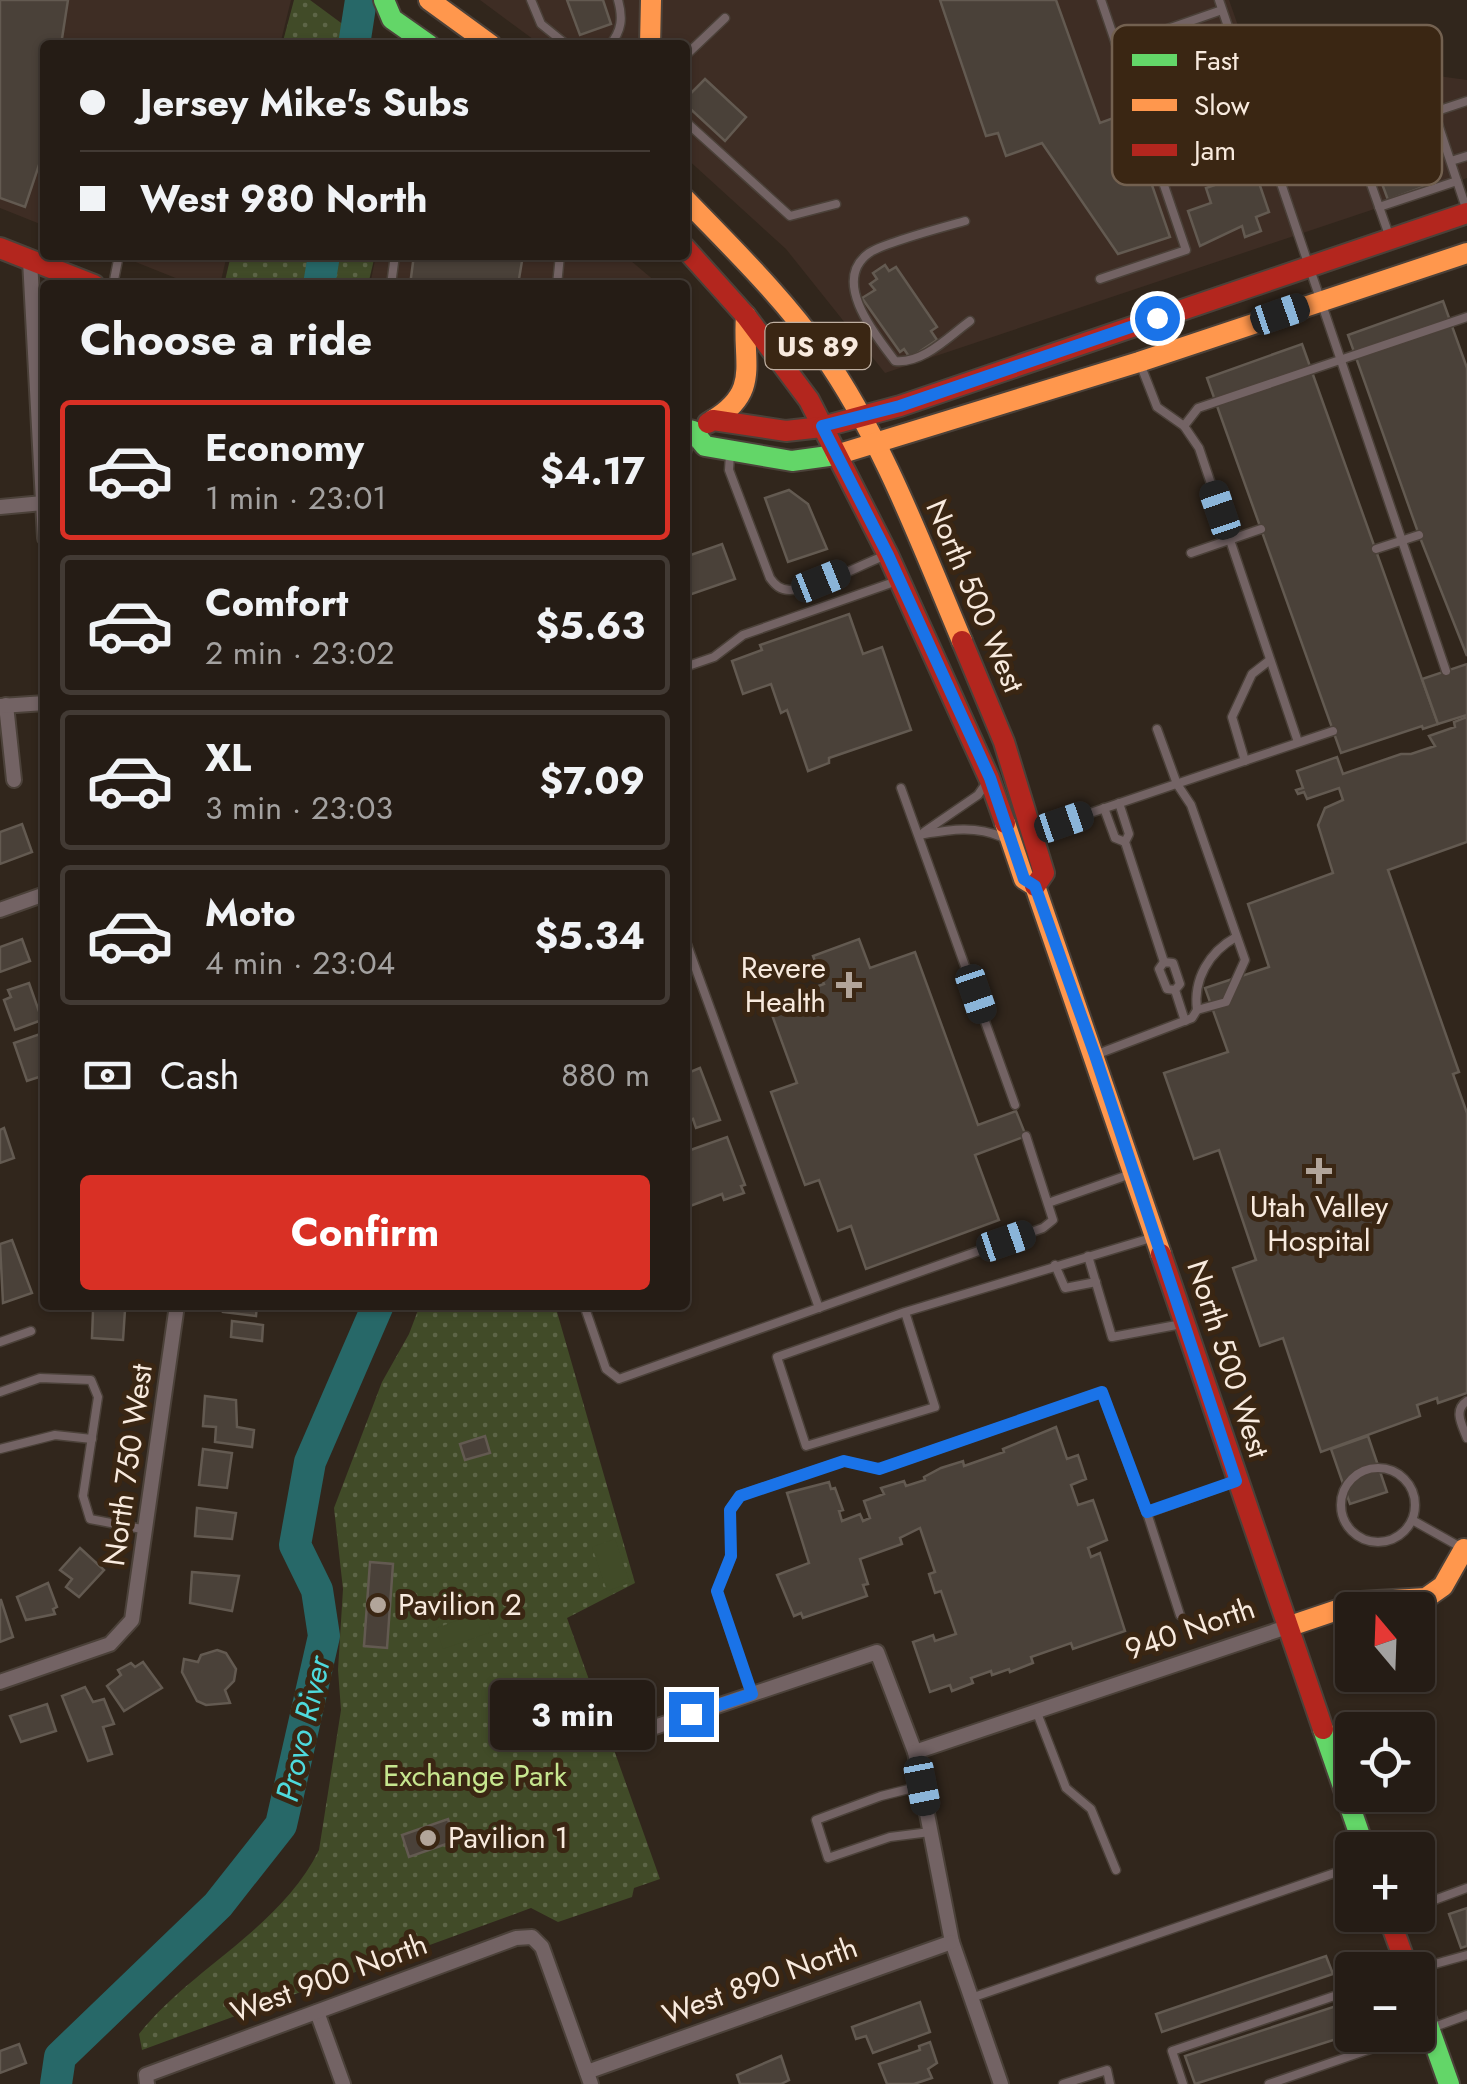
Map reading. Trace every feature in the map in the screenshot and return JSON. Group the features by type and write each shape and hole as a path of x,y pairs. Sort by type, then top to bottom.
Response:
{"main road":[{"path":"384,0 392,18 422,40"},
{"path":"429,0 484,40"},
{"path":"651,0 651,40"},
{"name":"US 89","path":"690,203 822,352 862,416 875,445"},
{"path":"714,420 786,431 862,416 1467,213"},
{"path":"0,248 81,280"},
{"path":"690,431 705,446 792,460 836,455 1139,362 1467,252"},
{"name":"US 89","path":"690,254 746,316 803,391 836,455"},
{"path":"690,430 735,406 748,382 743,332 746,316"},
{"name":"North 500 West","path":"875,445 1004,742 1044,873 1035,886"},
{"name":"North 500 West","path":"836,455 900,580 990,778 1024,879 1035,886 1359,1832"},
{"name":"940 North","path":"1290,1626 1361,1602 1426,1598 1444,1586 1466,1547"},
{"path":"1430,2052 1448,2084"}],"street":[{"path":"30,260 40,447"},
{"path":"0,507 40,503"},
{"path":"14,780 3,706 40,703"},
{"path":"0,910 40,896"},
{"name":"North 750 West","path":"0,1682 110,1644 125,1630 137,1604 176,1310"},
{"name":"940 North","path":"915,1752 1290,1626"},
{"path":"631,1734 877,1652 915,1752 952,1942 1001,2084"},
{"name":"West 900 North","path":"146,2080 516,1938 532,1937 542,1947 589,2078"},
{"name":"West 890 North","path":"589,2078 952,1942"},
{"path":"317,2012 343,2084"}],"lane":[{"path":"531,0 542,24 561,40"},
{"path":"613,40 621,28 618,0"},
{"path":"1101,0 1112,33"},
{"path":"1175,25 1220,5"},
{"path":"690,51 725,18"},
{"path":"1442,109 1467,100"},
{"path":"690,126 790,216 836,204"},
{"path":"1442,136 1467,213"},
{"path":"1450,161 1467,156"},
{"path":"1379,207 1457,180"},
{"path":"1100,279 1186,250 1163,185"},
{"path":"1282,185 1446,672"},
{"path":"1371,185 1391,239"},
{"path":"965,221 869,252 854,274 854,284 860,306 896,361 909,362 928,352 970,321"},
{"path":"1184,426 1198,408 1467,317"},
{"path":"1139,362 1157,408 1184,426 1198,448 1298,742"},
{"path":"730,450 728,470 777,588 789,590 821,581 888,555"},
{"path":"1190,553 1261,529"},
{"path":"1376,549 1419,534"},
{"path":"690,665 714,657 743,634 900,580"},
{"path":"1245,760 1232,717 1252,674 1270,660"},
{"path":"1158,729 1177,784 1191,806 1245,960 1226,1002 1197,1010"},
{"path":"1032,833 1333,730"},
{"path":"919,835 978,795 990,778"},
{"path":"902,788 1014,1105"},
{"path":"1119,803 1129,834 1125,842 1164,962 1173,963 1180,984 1175,990 1185,1021"},
{"path":"1104,808 1115,838 1125,842"},
{"path":"919,835 984,829 1010,840"},
{"path":"1095,1055 1192,1018 1197,1010 1194,989 1217,948 1236,937"},
{"path":"690,953 819,1308"},
{"path":"586,1310 606,1369 619,1379 1044,1228 1054,1220 1026,1136"},
{"path":"1048,1202 1134,1173"},
{"path":"905,1312 935,1407 806,1446 777,1356 905,1312 1156,1237"},
{"path":"1088,1256 1112,1337 1184,1323"},
{"path":"1056,1265 1065,1288 1096,1282"},
{"path":"0,1342 32,1331"},
{"path":"0,1392 40,1378 92,1380 98,1397 83,1496 90,1519 147,1530"},
{"path":"752,1694 717,1591 731,1556 730,1510 740,1496 844,1461 879,1469 1102,1392 1180,1615"},
{"path":"1467,1401 1458,1414 1467,1438"},
{"path":"0,1449 55,1435 92,1439"},
{"path":"1370,1470 1397,1474 1415,1498 1414,1521 1405,1531 1382,1542 1359,1537 1343,1515 1340,1503 1356,1476 1370,1470"},
{"path":"1147,1512 1236,1481"},
{"path":"1414,1521 1466,1547"},
{"path":"1038,1713 1066,1788 1091,1809 1116,1870"},
{"path":"922,1786 816,1820 828,1858 890,1837 930,1832"},
{"path":"971,1998 1335,1872"},
{"path":"1435,1900 1467,1888"},
{"path":"1435,1963 1467,1955"},
{"path":"1183,2084 1172,2051 1335,1996"},
{"path":"1435,2026 1467,2015"},
{"path":"1269,2084 1361,2052"},
{"path":"1063,2084 1107,2070 1110,2084"}],"shaded area":[{"path":"0,0 291,0 281,40 40,40 40,224 0,208"},
{"path":"480,0 1229,0 1238,25 1112,25 1112,185 1442,185 1442,77 1467,80 1467,178 885,373 786,249 690,162 690,40 534,40"},
{"path":"130,260 226,260 221,280 180,280"},
{"path":"375,260 630,260 654,280 371,280"}],"green space":[{"path":"294,0 310,0 364,40 283,40"},
{"path":"230,260 374,260 369,280 225,280"},
{"name":"Exchange Park","path":"418,1310 556,1310 635,1583 567,1618 660,1879 634,1888 632,1897 558,1922 531,1908 142,2050 139,2034 160,2010 281,1903 319,1850 341,1710 338,1670 343,1589 334,1508 382,1382"},
{"path":"615,1539 630,1583 607,1591 592,1547"},
{"path":"484,1611 491,1632 443,1649 436,1628"}],"building":[{"path":"0,0 68,0 62,40 40,40 40,162 25,207 0,198"},
{"path":"567,0 603,0 611,24 580,35"},
{"path":"940,0 1056,0 1100,123 1112,119 1112,185 1152,185 1170,237 1118,254 1042,143 1006,156 998,133 986,136"},
{"path":"705,79 746,117 725,141 690,109 690,94"},
{"path":"1260,185 1269,212 1256,217 1261,231 1245,237 1242,226 1200,246 1188,211 1211,203 1206,188"},
{"path":"1382,185 1426,185 1426,186 1388,200"},
{"path":"413,260 522,260 519,280 411,280"},
{"path":"885,265 889,271 896,267 937,327 931,331 937,340 910,358 904,349 900,352 862,298 875,290 870,284 877,279 873,273"},
{"path":"1443,301 1467,368 1467,656 1348,335"},
{"path":"1302,344 1438,724 1341,753 1207,378"},
{"path":"789,490 808,504 827,549 788,562 765,498"},
{"path":"722,544 735,579 690,595 690,555"},
{"path":"849,614 863,654 882,647 911,730 829,758 829,763 808,771 787,710 781,713 771,684 743,694 732,661 762,650 760,645"},
{"path":"1467,664 1467,715 1438,724 1422,679"},
{"path":"1467,717 1467,842 1388,870 1459,1072 1453,1074 1467,1113 1467,1393 1417,1405 1420,1416 1321,1452 1283,1338 1260,1346 1233,1268 1256,1260 1219,1150 1194,1159 1164,1073 1228,1052 1205,988 1269,967 1248,904 1333,873 1318,825 1325,808 1343,800 1339,788 1307,799 1304,792 1298,794 1296,790 1303,788 1297,771 1337,757 1343,774 1411,754 1435,746 1429,736 1455,727 1454,722"},
{"path":"22,824 32,852 0,864 0,832"},
{"path":"22,939 30,961 0,972 0,947"},
{"path":"859,939 870,968 915,952 978,1125 1016,1111 1026,1136 975,1155 999,1220 866,1269 851,1226 838,1231 819,1180 805,1185 771,1092 797,1083 768,1004 824,984 813,956"},
{"path":"29,983 40,1021 15,1030 4,1000 11,997 8,990"},
{"path":"40,1034 40,1077 27,1081 14,1043"},
{"path":"700,1068 720,1120 696,1128 693,1119 690,1120 690,1072"},
{"path":"4,1128 14,1158 0,1163 0,1130"},
{"path":"727,1137 745,1185 741,1186 744,1193 724,1200 722,1194 690,1206 690,1150"},
{"path":"12,1240 32,1293 3,1303 0,1244"},
{"path":"125,1310 123,1340 92,1338 93,1311"},
{"path":"223,1310 257,1310 256,1316"},
{"path":"232,1321 263,1325 262,1341 231,1337"},
{"path":"205,1396 236,1400 237,1427 254,1430 252,1447 215,1442 216,1427 203,1426"},
{"path":"1056,1427 1067,1459 1078,1455 1086,1479 1071,1485 1078,1505 1093,1500 1107,1540 1088,1548 1091,1557 1100,1553 1125,1631 1073,1649 1071,1643 1031,1657 1033,1663 1010,1672 1009,1669 992,1675 991,1671 971,1678 973,1683 952,1691 950,1685 930,1692 913,1642 933,1635 935,1641 956,1634 941,1591 935,1593 929,1574 935,1572 920,1528 900,1538 902,1544 860,1559 868,1584 863,1585 867,1596 803,1618 801,1613 794,1616 777,1575 809,1563 787,1493 829,1482 843,1510 839,1511 842,1521 860,1514 863,1521 870,1518 864,1501 884,1494 881,1488 925,1480 941,1468 963,1461 964,1466 1004,1452 1003,1449"},
{"path":"485,1436 490,1453 465,1460 460,1444"},
{"path":"1368,1436 1387,1492 1350,1504 1331,1449"},
{"path":"203,1449 232,1453 227,1488 199,1485"},
{"path":"197,1508 236,1513 232,1539 195,1536"},
{"path":"80,1548 104,1570 79,1597 66,1587 72,1579 60,1570"},
{"name":"Pavilion 2","path":"370,1562 393,1564 387,1648 364,1646"},
{"path":"192,1572 239,1576 232,1611 190,1603"},
{"path":"48,1583 57,1607 53,1609 55,1614 26,1620 17,1597"},
{"path":"0,1600 13,1637 0,1642"},
{"path":"217,1650 226,1653 236,1669 234,1681 225,1690 230,1703 206,1705 197,1701 182,1672 184,1659 198,1662 201,1655"},
{"path":"143,1662 162,1688 124,1711 107,1686 121,1675 118,1670"},
{"path":"85,1687 93,1702 104,1699 114,1724 103,1727 112,1754 88,1761 62,1696"},
{"path":"47,1704 56,1731 21,1742 10,1716"},
{"name":"Pavilion 1","path":"448,1819 455,1841 409,1857 402,1835"},
{"path":"1467,1908 1467,1946 1461,1948 1449,1914"},
{"path":"1326,1956 1333,1974 1162,2032 1156,2014"},
{"path":"920,2002 930,2032 873,2053 866,2036 856,2039 852,2027"},
{"path":"1335,2006 1335,2039 1195,2084 1185,2056"},
{"path":"930,2042 937,2063 928,2069 932,2078 914,2084 887,2084 879,2064 920,2050 919,2046"},
{"path":"19,2044 26,2063 0,2073 0,2051"},
{"path":"781,2056 789,2080 781,2084 740,2084 737,2075"}],"waterway":[{"name":"Provo River","path":"355,40 361,0"},
{"name":"Provo River","path":"320,280 323,260"},
{"name":"Provo River","path":"56,2084 60,2057 218,1905 281,1825 324,1636 317,1590 295,1545 310,1462 376,1310"}],"traffic: fast":[{"path":"384,0 392,19 422,40"},
{"path":"690,430 705,446 792,461 836,455"},
{"path":"1323,1729 1359,1832"},
{"path":"1435,2045 1449,2084"}],"traffic: slow":[{"path":"429,0 484,40"},
{"path":"650,40 651,0"},
{"path":"690,204 791,312 844,386 900,493 962,641"},
{"path":"836,455 1139,362 1467,253"},
{"path":"713,420 728,409 743,387 746,316"},
{"path":"1005,823 1024,879 1035,886 1161,1254"},
{"path":"1290,1626 1361,1602 1426,1598 1443,1586 1464,1549 1467,1551"}],"traffic: jam":[{"path":"822,427 900,406 1467,213"},
{"path":"0,248 81,280"},
{"path":"690,254 746,316 809,400 888,555 989,778 1005,823"},
{"path":"708,423 713,420 786,431 822,427"},
{"path":"962,641 1004,742 1044,873 1035,886"},
{"path":"1161,1254 1323,1729"},
{"path":"1394,1932 1401,1952"}],"place":[{"name":"Revere Health","path":"849,985"},
{"name":"Utah Valley Hospital","path":"1319,1171"},
{"name":"Pavilion 2","path":"378,1605"},
{"name":"Pavilion 1","path":"428,1838"}],"route":[{"path":"691,1714 752,1694 717,1591 731,1556 730,1510 740,1496 844,1461 879,1469 1102,1392 1147,1512 1236,1481 1035,886 1024,879 990,778 888,555 822,426 900,406 1157,318"}]}
